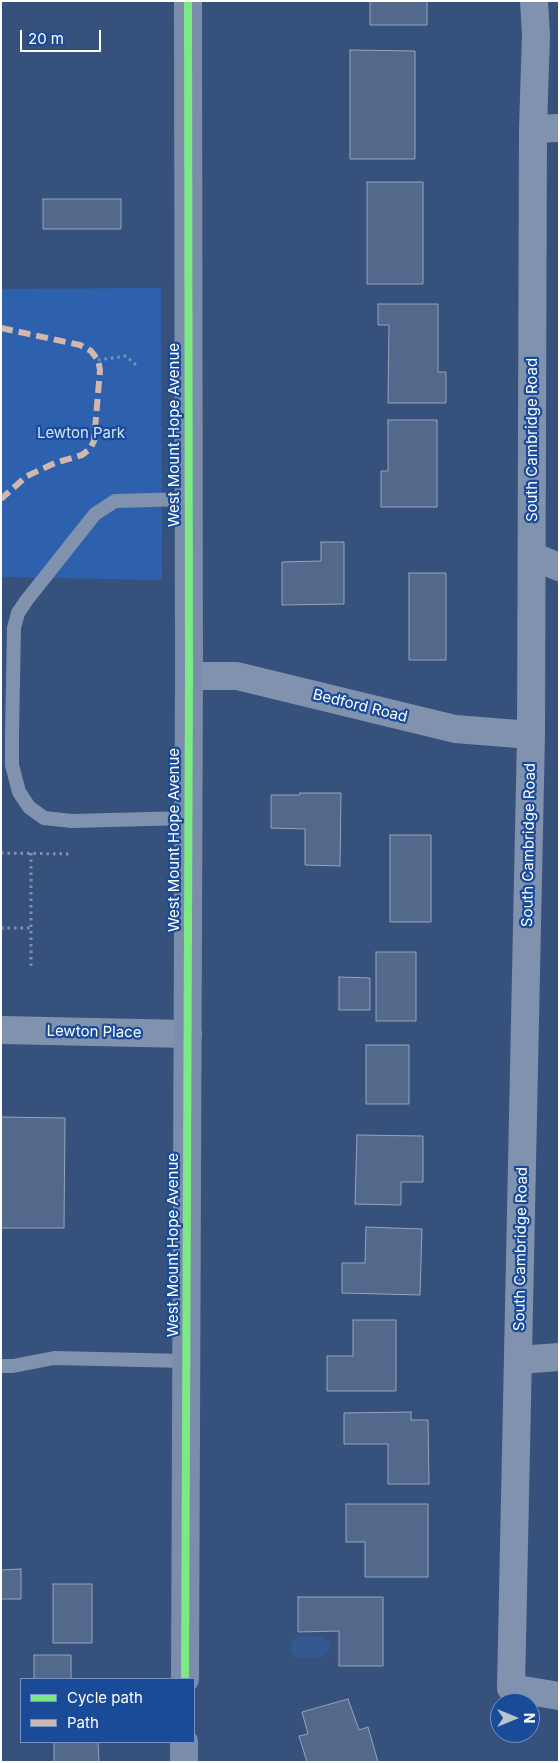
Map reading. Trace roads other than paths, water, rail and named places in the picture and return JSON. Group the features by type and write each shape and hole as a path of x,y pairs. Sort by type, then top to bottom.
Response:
{"street":[{"name":"West Mount Hope Avenue","path":"185,1678 188,1034 188,1"},
{"name":"South Cambridge Road","path":"534,1 546,128 532,556 531,735 511,1688 559,1696"},
{"path":"532,556 559,567"},
{"name":"Bedford Road","path":"188,676 237,676 455,729 531,735"},
{"name":"Lewton Place","path":"1,1030 188,1034"},
{"path":"519,1360 559,1357"},
{"path":"184,1743 184,1762"}],"lane":[{"path":"188,499 115,501 95,514 26,601 18,613 14,628 12,735 12,765 19,792 29,807 44,818 72,821 188,818"},
{"path":"7,1366 54,1358 186,1361"}],"park label":[{"name":"Lewton Park","path":"81,433"}]}
